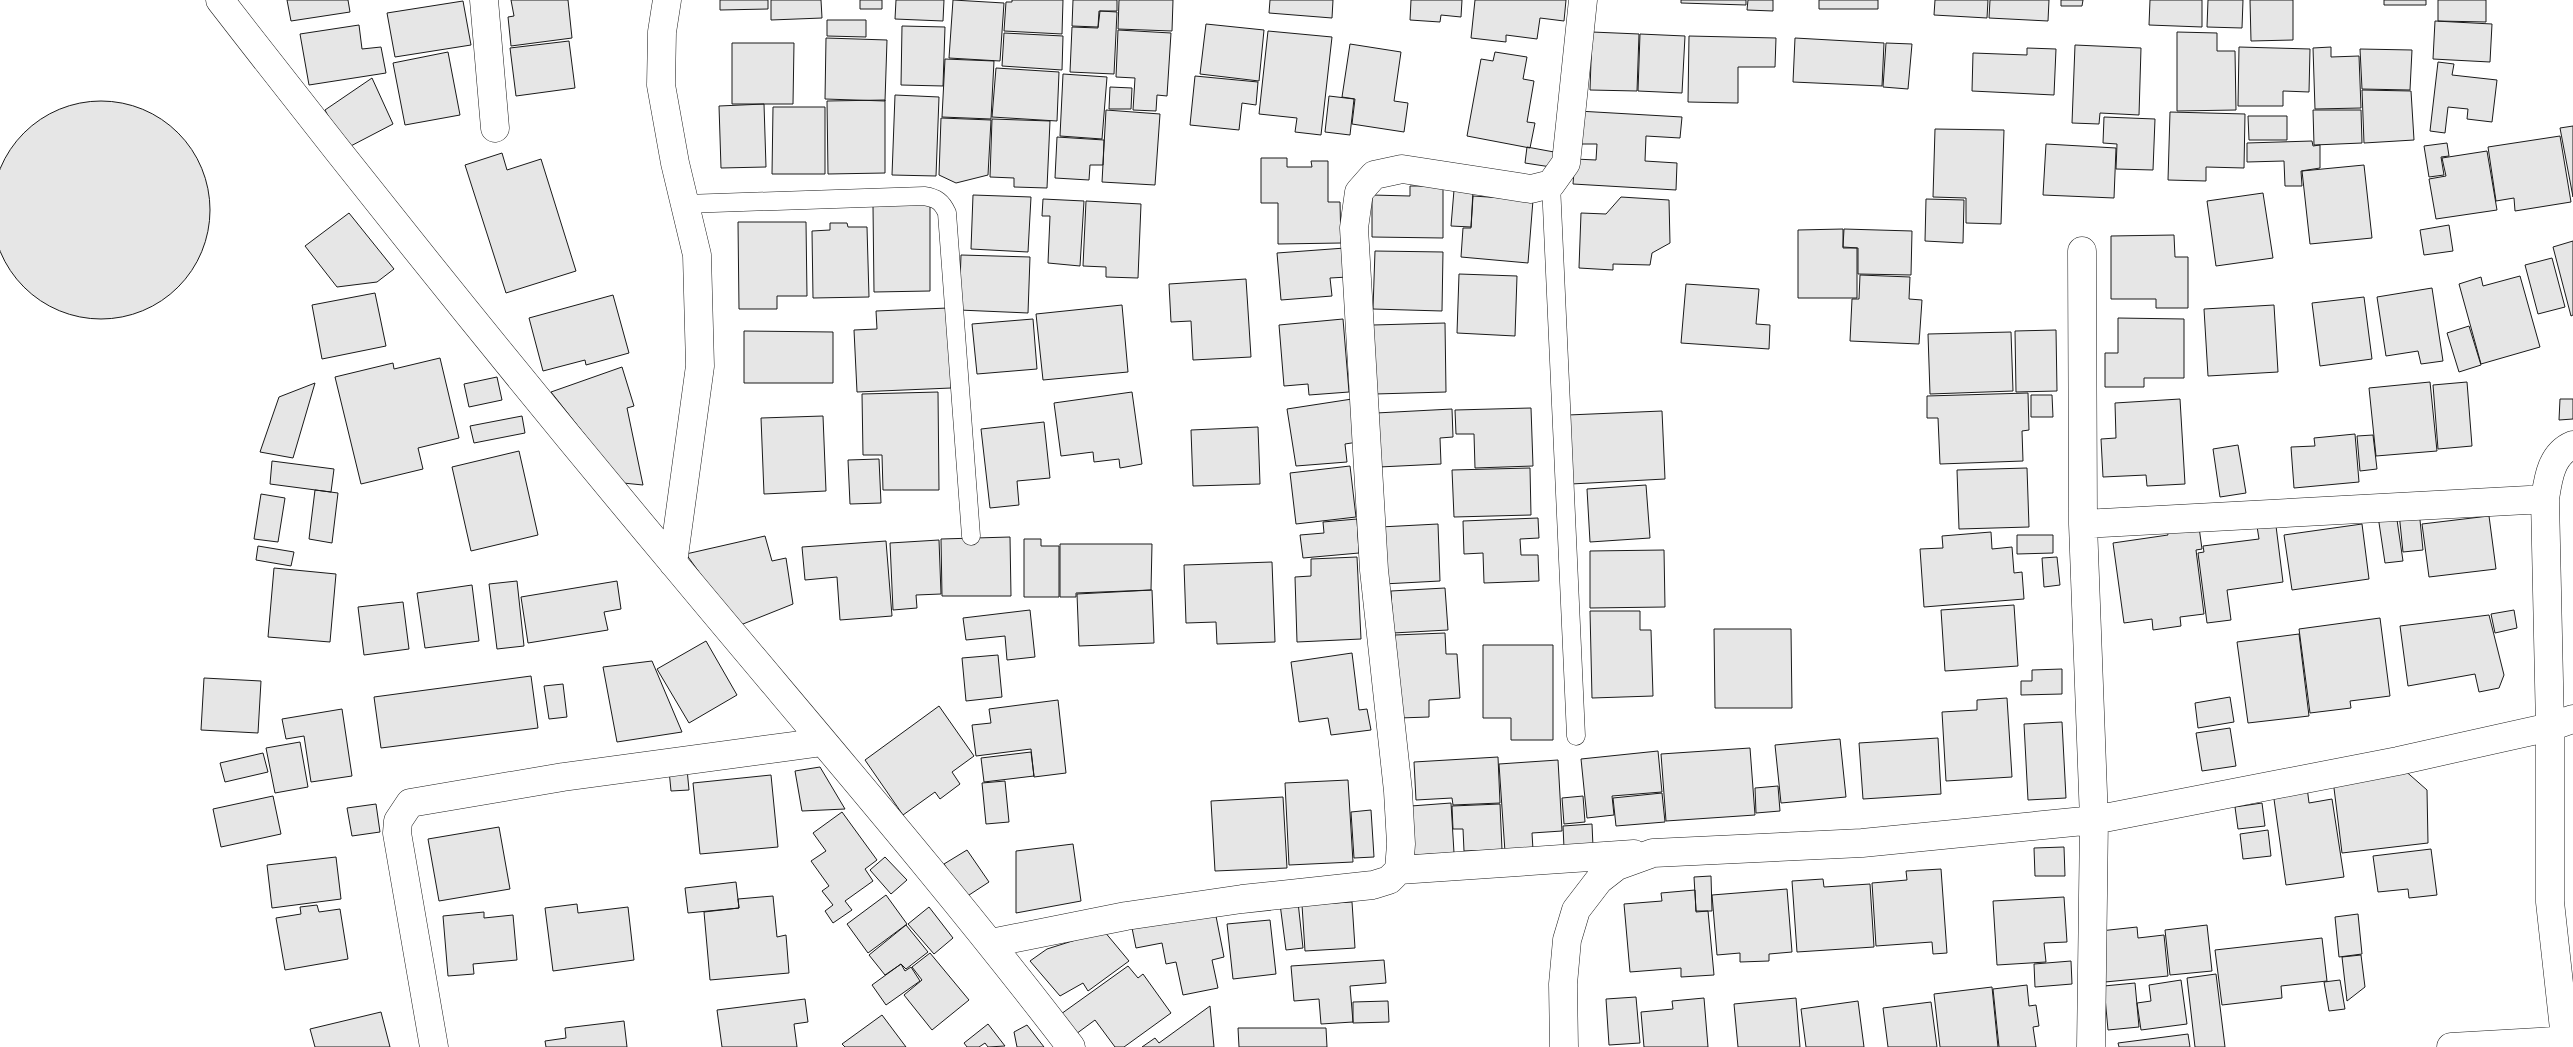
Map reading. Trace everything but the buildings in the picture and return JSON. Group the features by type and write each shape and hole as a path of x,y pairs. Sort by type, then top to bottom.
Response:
{"street":[{"path":"220,0 342,157 673,564 992,943 1071,1047"},
{"path":"484,0 496,128"},
{"path":"667,0 662,32 661,85 674,163 697,255 700,366 673,564"},
{"path":"992,943 1126,916 1242,898 1373,885 1389,880 1399,870 1401,844 1398,791 1374,570 1354,228 1359,192 1374,175 1402,169 1531,188 1551,184 1566,164 1583,0"},
{"path":"2082,251 2083,524 2094,820 2091,1047"},
{"path":"2451,1047 2568,1042 2550,902 2562,723 2545,499 2550,468 2566,448 2573,445"},
{"path":"2083,524 2545,499"},
{"path":"1399,870 1653,853 1862,843 2094,820 2398,761 2562,723"},
{"path":"434,1047 397,833 398,821 410,803 563,777 824,742"},
{"path":"1564,1047 1563,984 1567,940 1576,910 1599,880 1617,866 1653,853"}],"lane":[{"path":"1551,184 1576,736"},
{"path":"685,204 924,196 935,198 943,204 948,213 971,536"}]}
